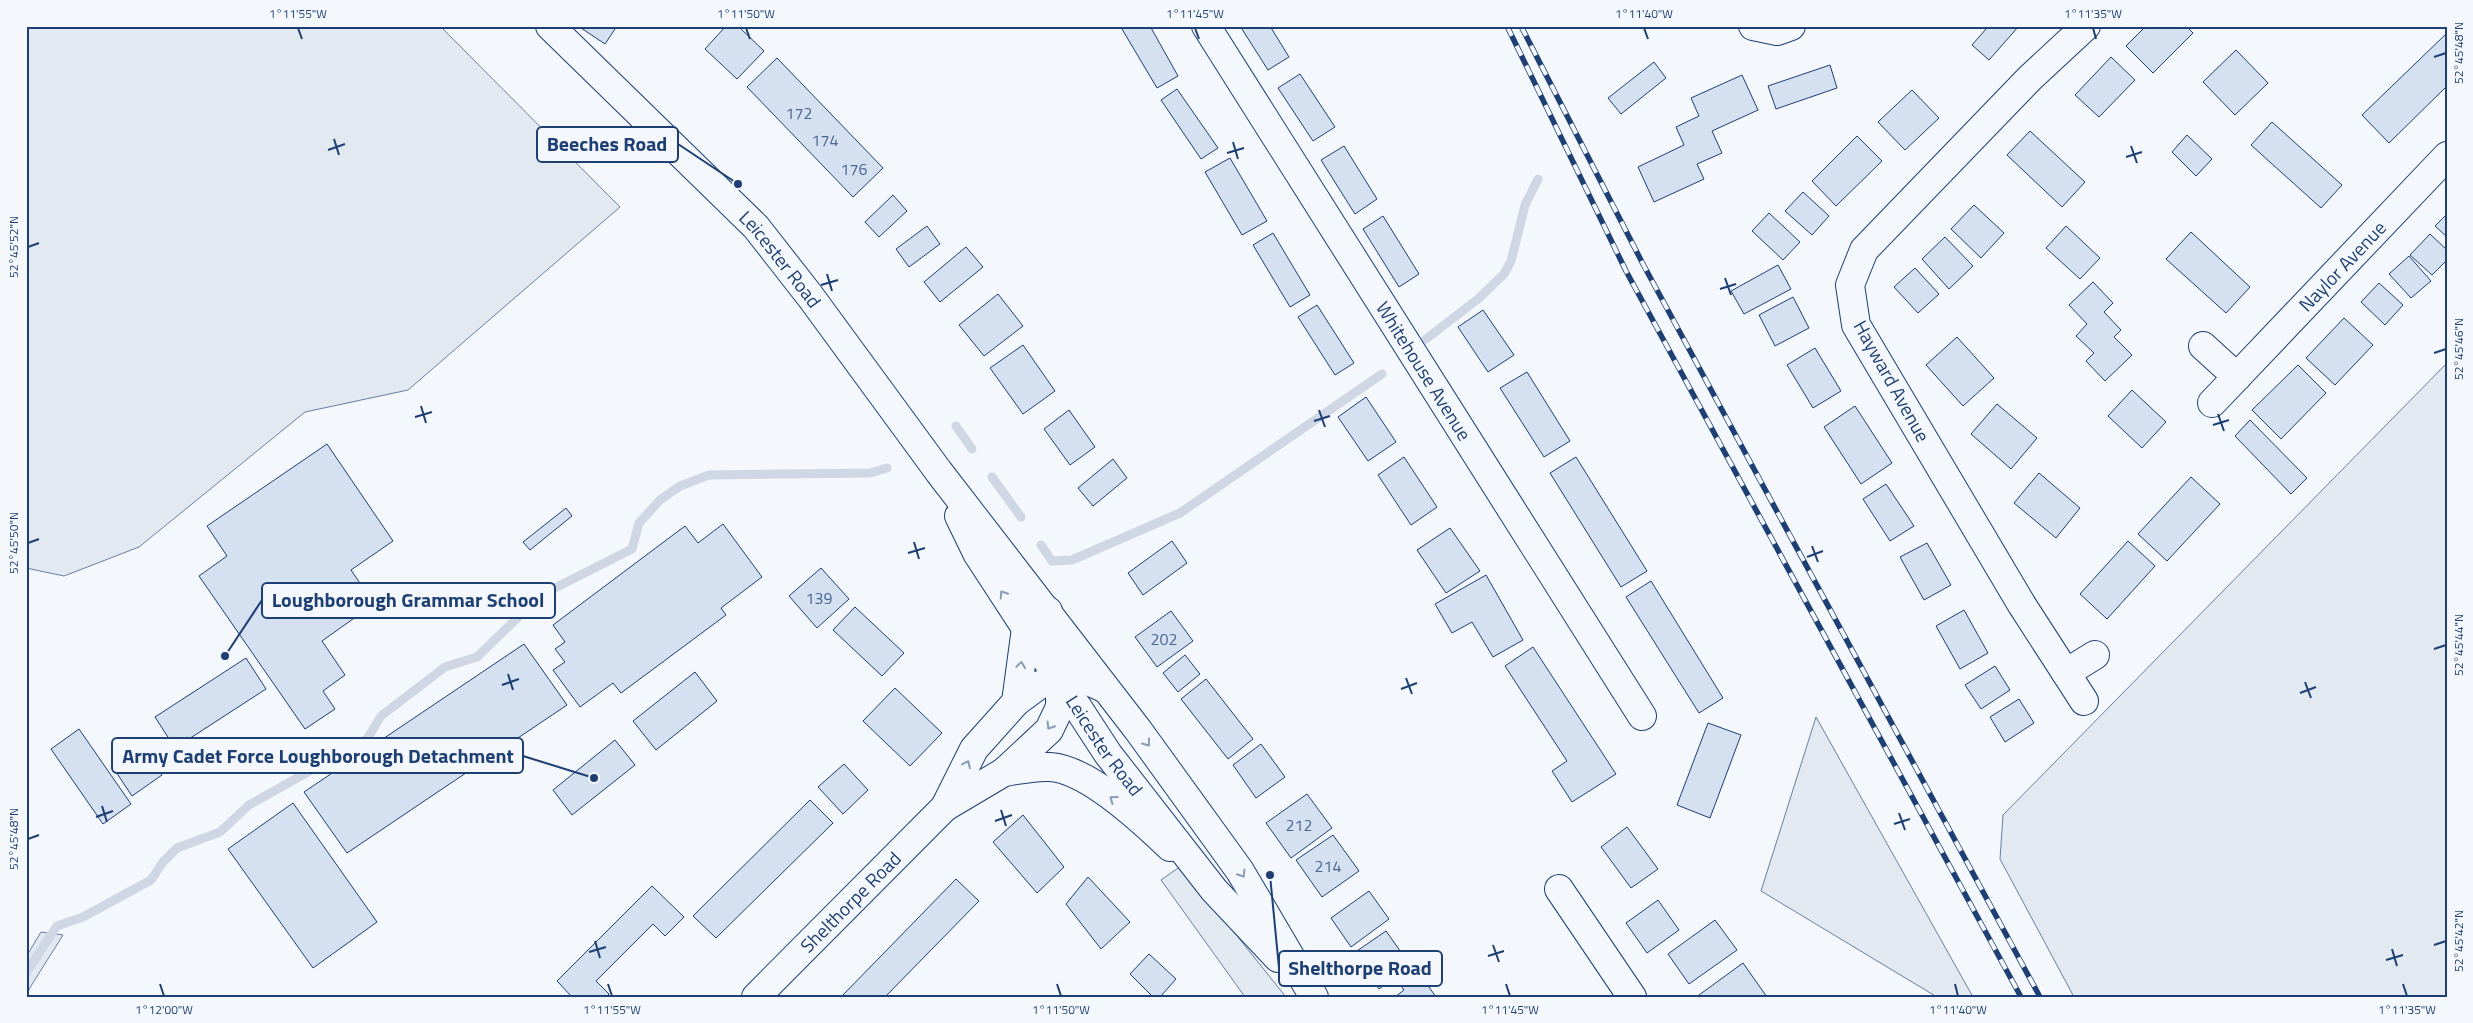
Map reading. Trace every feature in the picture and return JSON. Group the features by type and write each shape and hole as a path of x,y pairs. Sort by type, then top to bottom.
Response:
{"main road":[{"name":"Leicester Road","path":"550,26 756,227 810,296 939,472 1048,611 1240,871 1312,994"},
{"name":"Whitehouse Avenue","path":"1206,26 1642,716"},
{"path":"1752,26 1777,31 1791,26"},
{"name":"Hayward Avenue","path":"2084,701 2022,605 1856,325 1850,285 1864,250 2030,78 2086,26"},
{"name":"Naylor Avenue","path":"2212,403 2447,156"},
{"path":"2203,346 2237,377"},
{"name":"Leicester Road","path":"939,472 977,553 1108,754 1214,890 1312,994"},
{"name":"Shelthorpe Road","path":"756,997 945,807 1004,772 1049,730 1060,707 1060,680 1056,644 1048,611"},
{"path":"1016,702 1026,628"},
{"path":"2066,673 2095,655"},
{"name":"Shelthorpe Road","path":"945,807 974,749 1016,702 1040,684 1082,678 1106,689"},
{"name":"Shelthorpe Road","path":"1004,772 1050,767 1076,774 1142,820 1214,890"},
{"path":"1559,889 1632,997"}],"shaded area":[{"path":"26,26 440,26 620,207 408,390 305,412 139,547 64,576 26,568"},
{"path":"2447,363 2447,997 2074,997 2000,859 2003,815"},
{"path":"1816,717 1973,997 1937,997 1761,891"},
{"path":"1181,866 1286,997 1245,997 1161,880"},
{"path":"41,932 63,935 26,994 26,957"}],"building":[{"path":"578,26 617,26 605,44"},
{"path":"726,26 738,26 764,51 737,79 705,49"},
{"path":"1126,26 1150,26 1178,76 1157,88 1122,29"},
{"path":"1240,26 1270,26 1289,57 1268,70"},
{"path":"1983,26 2019,26 1989,60 1972,45 1986,29"},
{"path":"2146,26 2186,26 2193,33 2153,73 2126,46"},
{"path":"2447,33 2447,86 2389,143 2362,115"},
{"path":"2236,50 2268,83 2235,115 2203,82"},
{"path":"2111,57 2135,80 2099,117 2075,95"},
{"path":"777,58 883,168 853,197 747,87"},
{"path":"1654,62 1666,78 1621,114 1608,98"},
{"path":"1830,65 1837,88 1776,109 1768,86"},
{"path":"1300,74 1335,127 1313,141 1278,88"},
{"path":"1742,75 1758,110 1712,131 1722,153 1697,164 1704,179 1654,202 1638,167 1684,145 1676,127 1699,116 1691,98"},
{"path":"1177,89 1218,148 1201,159 1161,100"},
{"path":"1912,90 1939,118 1905,150 1878,122"},
{"path":"2272,122 2342,185 2321,208 2251,145"},
{"path":"2030,131 2085,182 2062,207 2007,155"},
{"path":"2187,135 2212,159 2196,176 2172,152"},
{"path":"1857,136 1882,161 1836,206 1812,181"},
{"path":"1344,146 1377,199 1355,214 1321,160"},
{"path":"1230,158 1267,221 1242,235 1205,172"},
{"path":"1803,192 1829,216 1812,235 1785,211"},
{"path":"893,195 907,211 879,237 865,222"},
{"path":"1974,205 2004,233 1981,258 1951,229"},
{"path":"1769,213 1800,242 1783,260 1752,231"},
{"path":"2447,214 2447,237 2435,226"},
{"path":"1383,216 1419,274 1399,287 1363,229"},
{"path":"927,226 940,244 909,267 896,249"},
{"path":"2066,226 2100,258 2080,279 2046,248"},
{"path":"2191,232 2250,287 2226,313 2166,259"},
{"path":"1273,233 1310,295 1290,307 1253,245"},
{"path":"2430,234 2447,250 2447,260 2432,275 2410,255"},
{"path":"1945,237 1973,266 1949,289 1922,259"},
{"path":"966,247 983,267 940,302 924,282"},
{"path":"2409,256 2431,281 2411,298 2389,274"},
{"path":"1778,265 1791,289 1744,314 1731,291"},
{"path":"1915,268 1939,294 1918,313 1894,287"},
{"path":"2093,282 2113,303 2104,312 2121,330 2114,337 2132,355 2105,381 2086,361 2094,353 2076,336 2087,324 2069,305"},
{"path":"2379,283 2403,305 2385,325 2361,302"},
{"path":"998,294 1023,326 984,356 959,325"},
{"path":"1793,297 1809,328 1775,346 1759,315"},
{"path":"1317,305 1354,363 1335,375 1298,317"},
{"path":"1483,310 1514,355 1488,372 1458,327"},
{"path":"2344,318 2373,345 2335,385 2306,358"},
{"path":"1957,337 1994,378 1963,406 1926,365"},
{"path":"1023,345 1055,391 1023,414 990,368"},
{"path":"1815,348 1841,391 1813,408 1787,365"},
{"path":"2298,365 2326,393 2281,439 2252,410"},
{"path":"1527,372 1570,441 1544,457 1500,388"},
{"path":"2132,390 2166,422 2142,448 2108,416"},
{"path":"1366,397 1396,442 1368,461 1338,417"},
{"path":"1997,404 2037,438 2011,469 1971,434"},
{"path":"1855,406 1892,463 1861,484 1824,427"},
{"path":"1069,410 1095,447 1070,465 1044,429"},
{"path":"2250,420 2307,478 2291,494 2235,436"},
{"path":"327,444 393,541 351,570 374,604 322,641 345,675 323,691 335,709 305,729 199,576 227,556 207,526"},
{"path":"1404,457 1437,507 1411,525 1378,475"},
{"path":"1576,457 1647,571 1621,587 1550,473"},
{"path":"1113,459 1127,478 1093,506 1078,488"},
{"path":"2039,473 2080,508 2056,538 2014,503"},
{"path":"2191,477 2220,504 2167,561 2138,534"},
{"path":"1886,484 1914,526 1890,541 1863,499"},
{"path":"566,508 572,516 530,550 523,542"},
{"path":"723,524 762,577 721,608 726,615 621,693 613,683 580,707 553,670 565,662 555,649 565,642 553,625 685,526 698,543"},
{"path":"1450,528 1480,571 1446,593 1417,550"},
{"path":"1172,541 1187,563 1143,595 1128,573"},
{"path":"2128,541 2155,566 2107,619 2080,594"},
{"path":"1927,543 1951,585 1924,600 1900,557"},
{"path":"821,568 849,599 817,628 789,596"},
{"path":"1486,575 1523,640 1493,657 1472,622 1452,633 1435,604"},
{"path":"1651,581 1723,698 1699,713 1626,597"},
{"path":"855,607 904,653 882,676 833,630"},
{"path":"1964,610 1988,653 1960,669 1936,626"},
{"path":"1171,611 1193,641 1157,667 1135,637"},
{"path":"524,644 567,705 347,853 304,792"},
{"path":"1533,647 1616,774 1572,802 1552,771 1567,761 1505,666"},
{"path":"1185,655 1200,674 1178,692 1163,673"},
{"path":"246,658 266,689 175,748 155,717"},
{"path":"1995,666 2010,690 1981,709 1965,685"},
{"path":"695,672 717,701 656,750 633,721"},
{"path":"1206,679 1253,739 1228,759 1181,699"},
{"path":"895,688 942,733 910,766 863,721"},
{"path":"2019,699 2034,723 2005,742 1990,717"},
{"path":"1708,723 1741,735 1710,818 1677,805"},
{"path":"79,729 131,804 103,824 51,749"},
{"path":"615,740 635,765 572,815 553,790"},
{"path":"1261,744 1285,777 1256,798 1233,765"},
{"path":"146,752 162,775 132,796 116,772"},
{"path":"844,764 868,790 843,814 818,787"},
{"path":"1307,794 1332,828 1291,858 1266,823"},
{"path":"810,800 833,823 716,938 693,916"},
{"path":"293,803 377,922 313,968 228,849"},
{"path":"1023,815 1064,867 1037,893 993,842"},
{"path":"1627,827 1658,869 1631,888 1601,847"},
{"path":"1333,835 1359,871 1322,897 1296,860"},
{"path":"1088,877 1130,922 1101,949 1066,904"},
{"path":"956,879 979,901 885,997 841,997"},
{"path":"652,886 684,917 665,936 653,924 596,981 609,994 606,997 572,997 557,981"},
{"path":"1369,891 1389,919 1351,947 1331,918"},
{"path":"1658,900 1679,930 1647,953 1626,923"},
{"path":"1715,920 1737,950 1689,984 1668,954"},
{"path":"1386,931 1411,966 1379,989 1354,953"},
{"path":"1149,954 1176,979 1160,997 1153,997 1130,974"},
{"path":"1743,963 1767,997 1701,997 1699,995"},
{"path":"1417,970 1436,997 1395,997 1404,990 1399,983"}],"waterway":[{"path":"1426,339 1478,299 1504,274 1511,261 1525,205 1538,179"},
{"path":"1041,545 1052,561 1072,560 1180,513 1382,374"},
{"path":"956,426 972,449"},
{"path":"26,973 57,926 83,917 151,880 163,862 177,848 220,832 249,805 367,739 381,716 445,667 477,657 541,595 632,549 639,523 660,500 680,486 709,475 870,473 887,468"},
{"path":"992,477 1021,517"}],"railway":[{"path":"1507,26 1626,271 2021,997"},
{"path":"1521,26 1644,266 2040,997"}],"place":[{"name":"Beeches Road","path":"738,184"},
{"name":"Loughborough Grammar School","path":"225,656"},
{"name":"Army Cadet Force Loughborough Detachment","path":"594,778"},
{"name":"Shelthorpe Road","path":"1270,875"}]}
